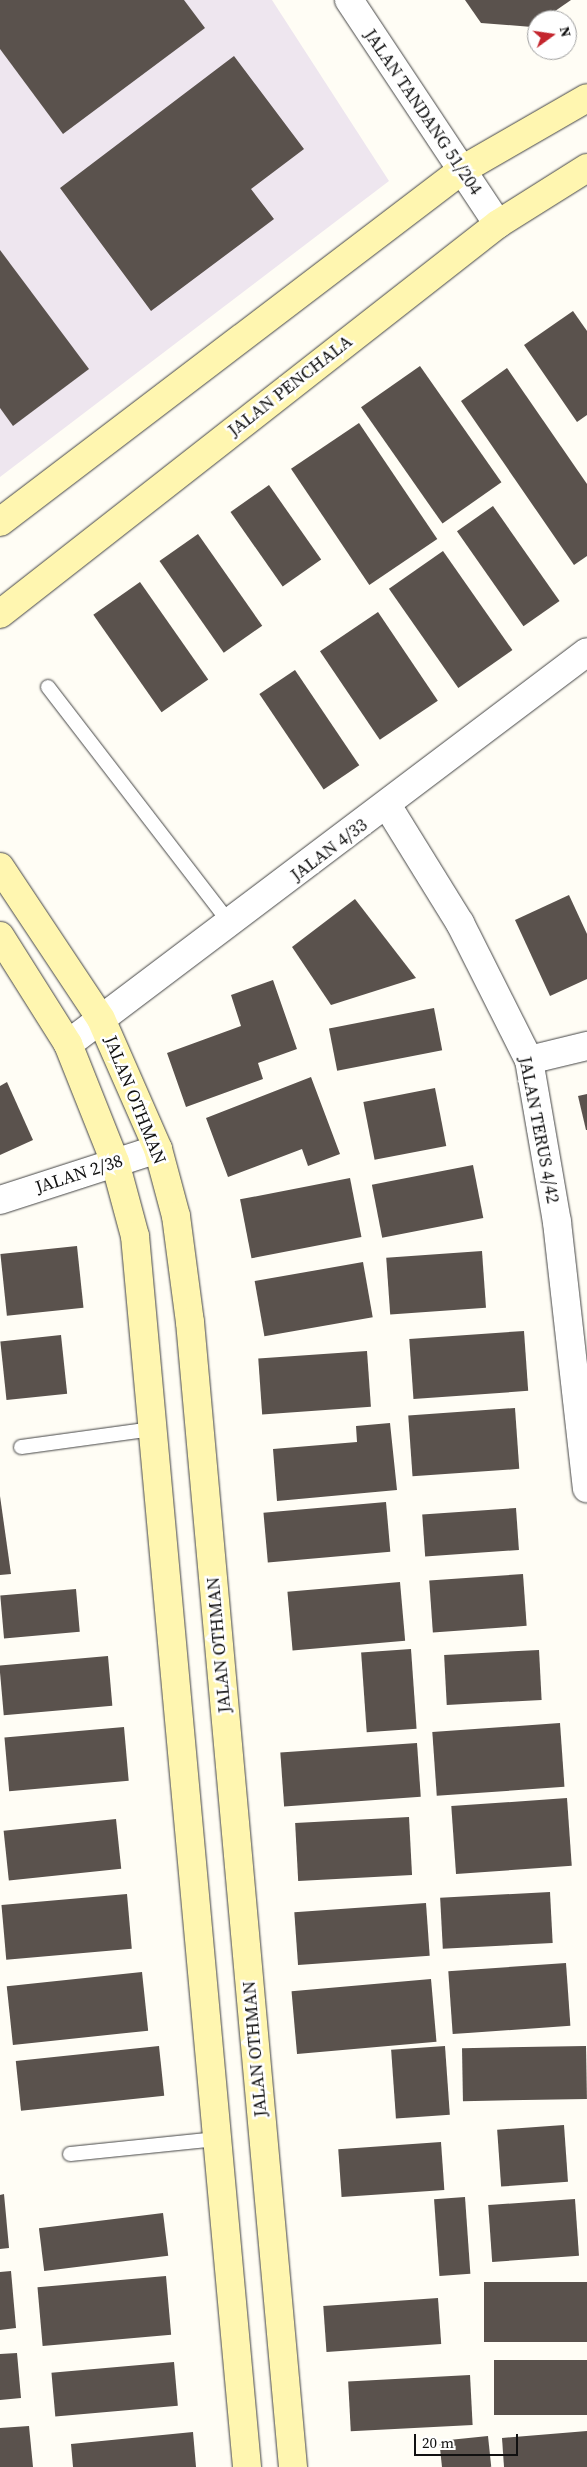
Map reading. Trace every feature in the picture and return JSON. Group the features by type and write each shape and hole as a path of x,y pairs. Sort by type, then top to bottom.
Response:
{"main road":[{"path":"0,522 462,170 587,98"},
{"name":"JALAN PENCHALA","path":"0,614 498,224 587,168"},
{"name":"JALAN OTHMAN","path":"0,867 101,1019 158,1149 176,1216 190,1322 293,2467"},
{"path":"0,936 68,1044 115,1162 134,1236 248,2467"}],"street":[{"name":"JALAN TANDANG 51/204","path":"349,0 498,224"},
{"name":"JALAN 4/33","path":"68,1044 231,925 587,652"},
{"name":"JALAN TERUS 4/42","path":"387,805 460,923 529,1060 581,1353 587,1488"},
{"path":"529,1060 587,1046"},
{"name":"JALAN 2/38","path":"0,1200 158,1149"}],"lane":[{"path":"48,687 231,925"},
{"path":"21,1447 153,1429"},
{"path":"70,2154 217,2139"}],"shaded area":[{"path":"0,0 272,0 389,181 0,477"}],"building":[{"path":"0,0 184,0 205,28 63,134 0,49"},
{"path":"465,0 571,0 557,10 527,10 527,27 481,23"},
{"path":"234,56 304,149 251,189 274,219 151,311 60,188"},
{"path":"0,250 89,369 13,426 0,408"},
{"path":"573,311 587,331 587,415 577,422 524,345"},
{"path":"420,366 501,482 442,524 361,407"},
{"path":"507,368 587,484 587,556 574,565 461,401"},
{"path":"359,423 437,539 369,585 291,469"},
{"path":"269,485 321,560 283,587 230,512"},
{"path":"493,506 560,601 523,626 457,531"},
{"path":"198,534 262,626 224,653 159,561"},
{"path":"443,551 512,650 458,688 389,589"},
{"path":"140,582 208,679 162,712 93,615"},
{"path":"378,612 438,701 380,740 320,651"},
{"path":"295,670 359,765 324,789 259,694"},
{"path":"569,895 587,934 587,979 550,996 515,920"},
{"path":"355,899 416,978 331,1005 292,947"},
{"path":"273,980 297,1049 258,1063 263,1079 186,1107 167,1053 241,1026 231,995"},
{"path":"434,1008 442,1050 337,1071 329,1028"},
{"path":"311,1077 340,1154 308,1166 302,1149 228,1177 206,1118"},
{"path":"7,1082 33,1140 0,1155 0,1086"},
{"path":"435,1088 446,1146 375,1160 363,1102"},
{"path":"587,1094 587,1130 586,1130 578,1096"},
{"path":"473,1165 483,1218 382,1238 372,1185"},
{"path":"350,1178 361,1237 252,1258 240,1199"},
{"path":"77,1246 83,1308 7,1316 0,1254"},
{"path":"482,1251 486,1308 390,1315 386,1258"},
{"path":"363,1262 373,1317 264,1336 255,1281"},
{"path":"524,1331 528,1391 413,1399 409,1339"},
{"path":"61,1335 67,1394 7,1400 0,1341"},
{"path":"367,1351 371,1407 262,1414 258,1359"},
{"path":"515,1408 519,1469 413,1476 408,1415"},
{"path":"390,1423 397,1490 277,1501 273,1449 357,1442 356,1426"},
{"path":"0,1496 11,1574 0,1575"},
{"path":"386,1502 390,1552 268,1563 263,1513"},
{"path":"516,1508 519,1550 425,1556 422,1515"},
{"path":"523,1574 527,1626 433,1632 429,1581"},
{"path":"400,1582 405,1641 293,1651 287,1592"},
{"path":"76,1589 80,1632 4,1638 0,1596"},
{"path":"411,1649 417,1729 367,1732 361,1652"},
{"path":"539,1650 542,1700 447,1705 444,1655"},
{"path":"108,1656 112,1706 4,1715 0,1665"},
{"path":"560,1723 564,1787 437,1796 432,1732"},
{"path":"124,1727 129,1781 9,1791 4,1737"},
{"path":"417,1743 421,1797 284,1806 280,1753"},
{"path":"567,1798 572,1866 456,1874 451,1806"},
{"path":"409,1817 412,1875 298,1881 295,1823"},
{"path":"116,1819 121,1869 9,1881 4,1831"},
{"path":"550,1892 553,1943 443,1949 440,1898"},
{"path":"127,1894 132,1949 6,1960 1,1905"},
{"path":"426,1903 430,1956 298,1965 294,1912"},
{"path":"566,1963 570,2026 453,2034 448,1971"},
{"path":"142,1972 148,2031 13,2045 7,1986"},
{"path":"431,1979 436,2042 297,2054 292,1991"},
{"path":"159,2046 164,2096 21,2111 16,2061"},
{"path":"445,2046 450,2115 396,2119 391,2050"},
{"path":"586,2046 587,2099 463,2101 462,2048"},
{"path":"564,2125 568,2182 501,2187 497,2130"},
{"path":"441,2142 444,2190 342,2197 338,2149"},
{"path":"4,2194 9,2248 0,2249 0,2195"},
{"path":"465,2197 470,2274 439,2276 434,2199"},
{"path":"575,2199 579,2256 492,2262 488,2205"},
{"path":"163,2213 168,2256 44,2271 39,2228"},
{"path":"11,2271 16,2328 0,2330 0,2272"},
{"path":"166,2276 171,2335 43,2346 37,2287"},
{"path":"484,2282 587,2282 587,2342 484,2342"},
{"path":"438,2298 441,2344 326,2352 323,2306"},
{"path":"17,2353 21,2398 0,2400 0,2354"},
{"path":"494,2360 587,2360 587,2415 494,2415"},
{"path":"174,2362 178,2406 55,2417 51,2373"},
{"path":"470,2375 473,2425 351,2431 348,2381"},
{"path":"29,2426 33,2467 0,2467 0,2428"},
{"path":"587,2431 587,2467 504,2467 502,2438"},
{"path":"193,2432 196,2467 73,2467 71,2444"},
{"path":"488,2436 491,2467 442,2467 439,2441"}]}
